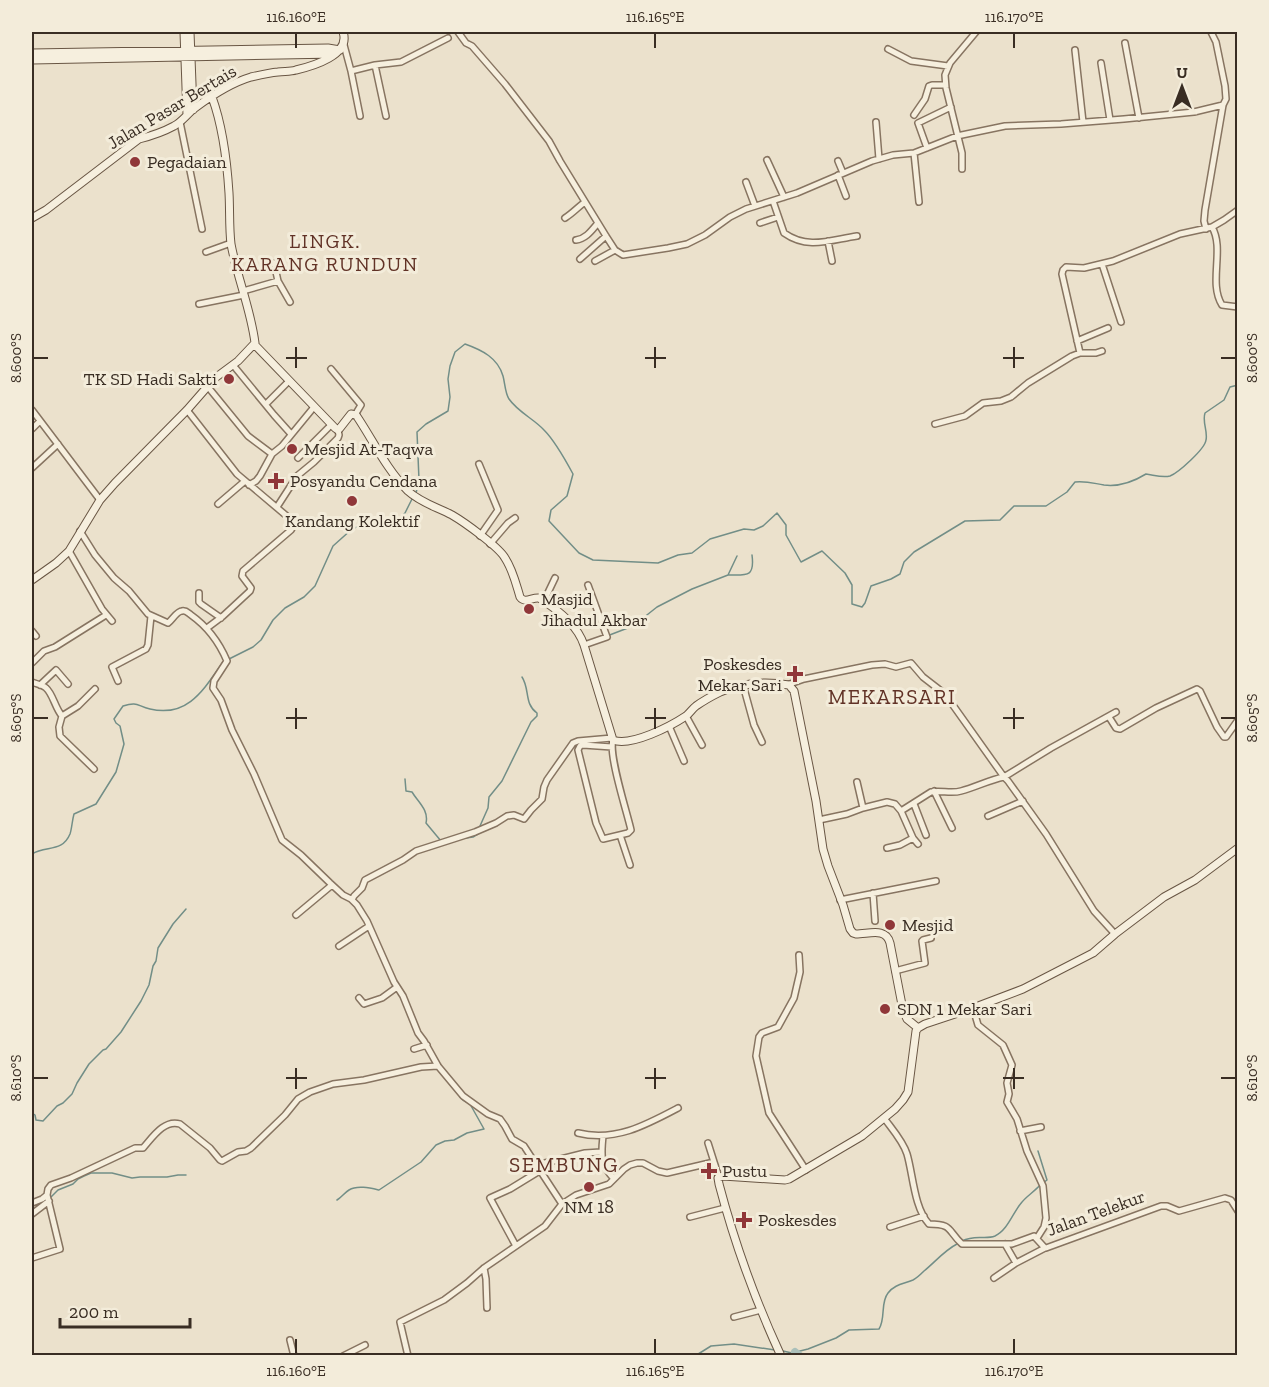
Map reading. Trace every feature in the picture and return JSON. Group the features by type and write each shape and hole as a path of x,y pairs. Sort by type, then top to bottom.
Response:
{"street":[{"path":"184,32 190,112"},
{"path":"187,54 190,32"},
{"path":"340,50 345,40 344,32"},
{"path":"458,32 505,84 549,141 606,236 615,250 621,254 687,244 705,235 738,212 808,189 879,159 915,153 957,136 1005,126 1139,118 1194,112 1223,105"},
{"path":"962,169 962,153 945,85 945,75 948,66 976,32"},
{"path":"1211,32 1216,42 1226,99 1223,105 1204,219 1216,238 1218,298 1222,305 1238,307"},
{"path":"351,71 401,62 448,38"},
{"path":"1125,44 1139,118"},
{"path":"32,60 328,48 340,50"},
{"path":"888,49 911,61 948,66"},
{"path":"340,50 351,71 360,116"},
{"name":"Jalan Pasar Bertais","path":"32,218 46,210 139,139 171,128 190,112 229,87 246,79 266,74 297,70 324,60 340,50"},
{"path":"1076,50 1083,122"},
{"path":"32,53 187,54"},
{"path":"1101,63 1110,120"},
{"path":"375,65 386,116"},
{"path":"914,116 925,99 929,86 945,85"},
{"path":"212,97 222,132 229,190 231,243 252,324 254,344 335,428 339,435 314,462 297,476 277,507"},
{"path":"927,148 918,123 951,107"},
{"path":"180,122 202,229"},
{"path":"876,122 879,159"},
{"path":"915,153 919,202"},
{"path":"767,160 784,197"},
{"path":"838,161 846,196"},
{"path":"746,182 755,206"},
{"path":"773,201 784,233 804,243 857,236"},
{"path":"565,218 585,202"},
{"path":"1080,353 1063,272 1065,268 1069,266 1084,268 1133,254 1180,234 1209,228 1238,210"},
{"path":"760,223 778,217"},
{"path":"576,240 585,237 598,223"},
{"path":"580,259 606,236"},
{"path":"828,241 832,261"},
{"path":"206,252 231,243"},
{"path":"595,261 615,250"},
{"path":"274,263 278,281 290,302"},
{"path":"1101,264 1121,322"},
{"path":"199,304 278,281"},
{"path":"1077,342 1108,328"},
{"path":"32,580 69,551 100,500 130,466 187,410 215,378 233,365 254,344"},
{"path":"935,424 966,416 983,403 1001,401 1011,397 1028,383 1072,356 1102,351"},
{"path":"233,365 291,434"},
{"path":"298,458 350,415 356,414 362,405 332,369"},
{"path":"266,404 289,381"},
{"path":"208,387 248,436 272,454"},
{"path":"218,504 247,483 256,481 272,454 282,446 314,407"},
{"path":"32,410 100,500"},
{"path":"187,410 237,474 295,523 243,570 243,576 250,591 207,628"},
{"path":"356,414 381,456 408,491 454,517 501,552 509,564 521,598 527,601 537,598 544,601 573,625 579,633 612,742 631,830 628,833 604,839 601,838 593,812 578,750 579,746 583,745 612,742"},
{"path":"32,429 40,421"},
{"path":"32,468 58,444"},
{"path":"479,464 498,510 480,536"},
{"path":"490,544 515,518"},
{"path":"80,531 99,560 150,616 168,623 178,612 183,611 207,628 226,658 214,681 213,688 283,842 301,855 343,895 352,900 367,921 406,1000 418,1033 438,1066 463,1096 502,1121 512,1139 524,1146 562,1204"},
{"path":"69,551 106,615 112,621"},
{"path":"544,601 555,578"},
{"path":"584,645 607,635 588,585"},
{"path":"199,593 199,602 221,618"},
{"path":"32,663 44,651 55,647 106,615"},
{"path":"118,681 112,667 146,649 150,616"},
{"path":"352,900 362,888 365,880 416,851 475,832 510,816 514,815 524,819 542,799 547,780 573,743 578,741 630,741 669,726 708,698 743,686 787,685 804,679 872,665 885,664 896,667 911,663 923,677 945,694 1046,834 1094,911 1114,934"},
{"path":"40,685 56,670 59,664"},
{"path":"56,670 68,684"},
{"path":"32,682 47,689 62,716"},
{"path":"787,685 796,695 823,849 850,930 852,933 882,933 888,936 904,1015 918,1028"},
{"path":"743,686 754,725 762,742"},
{"path":"94,769 60,736 59,728 62,716 78,706 95,689"},
{"path":"1109,717 1116,728 1120,729 1156,708 1197,689 1224,737 1229,734 1238,720"},
{"path":"901,811 934,791 958,792 1004,777 1116,712"},
{"path":"686,716 702,745"},
{"path":"669,726 684,761"},
{"path":"857,782 863,808"},
{"path":"934,791 952,828"},
{"path":"988,816 1023,801"},
{"path":"819,820 887,802 895,804 901,811 918,844"},
{"path":"914,804 926,835"},
{"path":"620,835 630,865"},
{"path":"887,848 900,845 913,838"},
{"path":"719,1177 784,1180 793,1178 862,1136 903,1100 908,1092 918,1028 1023,989 1083,959 1164,897 1195,880 1238,848"},
{"path":"840,900 936,881"},
{"path":"296,915 332,885"},
{"path":"873,893 875,921"},
{"path":"339,946 369,926"},
{"path":"896,971 925,963 922,941 931,938"},
{"path":"799,955 800,972 794,998 778,1027 764,1032 759,1037 756,1056 769,1113 806,1170"},
{"path":"359,998 364,1004 382,998 398,987"},
{"path":"884,1118 907,1153 915,1192 924,1216 930,1224 948,1227 960,1242 1005,1244 1035,1237 1044,1227 1046,1218 1042,1186 1031,1162 1017,1119 1007,1102 1009,1094 1007,1083 1012,1068 1011,1063 1003,1045 978,1024 974,1008"},
{"path":"414,1049 427,1045"},
{"path":"32,1258 60,1249 48,1198 48,1189 51,1185 135,1148 143,1148 170,1123 180,1124 210,1148 222,1161 251,1148 298,1099 310,1092 333,1084 421,1067 438,1066"},
{"path":"578,1133 603,1136 633,1131 678,1108"},
{"path":"1020,1131 1041,1127"},
{"path":"603,1136 601,1152 605,1168 614,1179"},
{"path":"708,1143 735,1238 761,1310 780,1353"},
{"path":"516,1246 490,1198 510,1190 539,1167 585,1153 601,1152"},
{"path":"408,1356 400,1322 444,1300 484,1268 545,1226 562,1204 576,1195 606,1185 627,1167 637,1163 644,1163 667,1173 714,1162"},
{"path":"32,1203 48,1198"},
{"path":"32,1214 48,1198"},
{"name":"Jalan Telekur","path":"1035,1237 1045,1248 1161,1206 1179,1211 1227,1198 1238,1211"},
{"path":"690,1217 725,1208"},
{"path":"890,1227 924,1216"},
{"path":"1005,1244 1016,1263"},
{"path":"994,1278 1045,1248"},
{"path":"484,1268 487,1308"},
{"path":"734,1317 761,1310"},
{"path":"290,1340 294,1356"},
{"path":"343,1356 365,1345"}],"waterway":[{"path":"416,493 419,480 417,432 448,411 450,366 455,352 465,344 483,352 497,364 501,370 509,399 548,434 573,474 567,496 551,510 549,521 579,553 593,560 658,563 678,555 692,553 710,539 744,529 754,530 763,526 777,513 786,525 786,535 801,562 822,551 845,573 852,585 852,604 862,607 871,586 900,574 904,562 914,552 965,521 1000,520 1014,506 1046,506 1067,492 1075,482 1121,485 1146,474 1164,477 1174,474 1191,460 1204,444 1206,440 1205,413 1224,400 1230,387 1238,385"},
{"path":"227,660 253,647 285,608 304,597 315,586 333,546 352,529 366,523 395,521 405,513 412,499"},
{"path":"728,575 748,574 752,568 752,555"},
{"path":"607,636 633,626 657,607 692,589 728,575 737,556"},
{"path":"32,854 63,844 70,834 74,814 96,804 116,772 124,744 120,726 114,719 123,706 135,704 163,711 185,705 202,691 223,662"},
{"path":"480,826 488,808 489,797 502,781 531,722 537,716 530,705 522,677"},
{"path":"405,779 406,791 412,792 420,803 426,814 426,823 441,841"},
{"path":"466,838 478,834"},
{"path":"428,850 433,848"},
{"path":"32,1113 36,1120 43,1121 63,1103 72,1094 89,1064 121,1032 149,985 158,948 173,924 186,909"},
{"path":"337,1200 349,1190 356,1188 379,1190 421,1162 436,1145 484,1129 470,1104 460,1097"},
{"path":"1038,1151 1047,1180 1043,1183"},
{"path":"50,1198 58,1190 91,1173 112,1173 132,1178 186,1175"},
{"path":"962,1241 991,1237 1000,1233 1022,1202 1040,1185"},
{"path":"783,1351 792,1353 808,1349 849,1330 879,1329 884,1301 891,1290 916,1278 957,1244"},
{"path":"695,1356 711,1346 734,1344 775,1350"},
{"path":"795,1352 800,1356"}],"place":[{"name":"Pegadaian","path":"135,162"},
{"name":"TK SD Hadi Sakti","path":"229,379"},
{"name":"Mesjid At-Taqwa","path":"292,449"},
{"name":"Posyandu Cendana","path":"276,481"},
{"name":"Kandang Kolektif","path":"352,501"},
{"name":"Masjid Jihadul Akbar","path":"529,609"},
{"name":"Poskesdes Mekar Sari","path":"795,674"},
{"name":"Mesjid","path":"890,925"},
{"name":"SDN 1 Mekar Sari","path":"885,1009"},
{"name":"Pustu","path":"709,1171"},
{"name":"NM 18","path":"589,1187"},
{"name":"Poskesdes","path":"744,1220"}],"district":[{"name":"LINGK. KARANG RUNDUN","path":"325,252"},
{"name":"MEKARSARI","path":"892,697"},
{"name":"SEMBUNG","path":"564,1165"}]}
